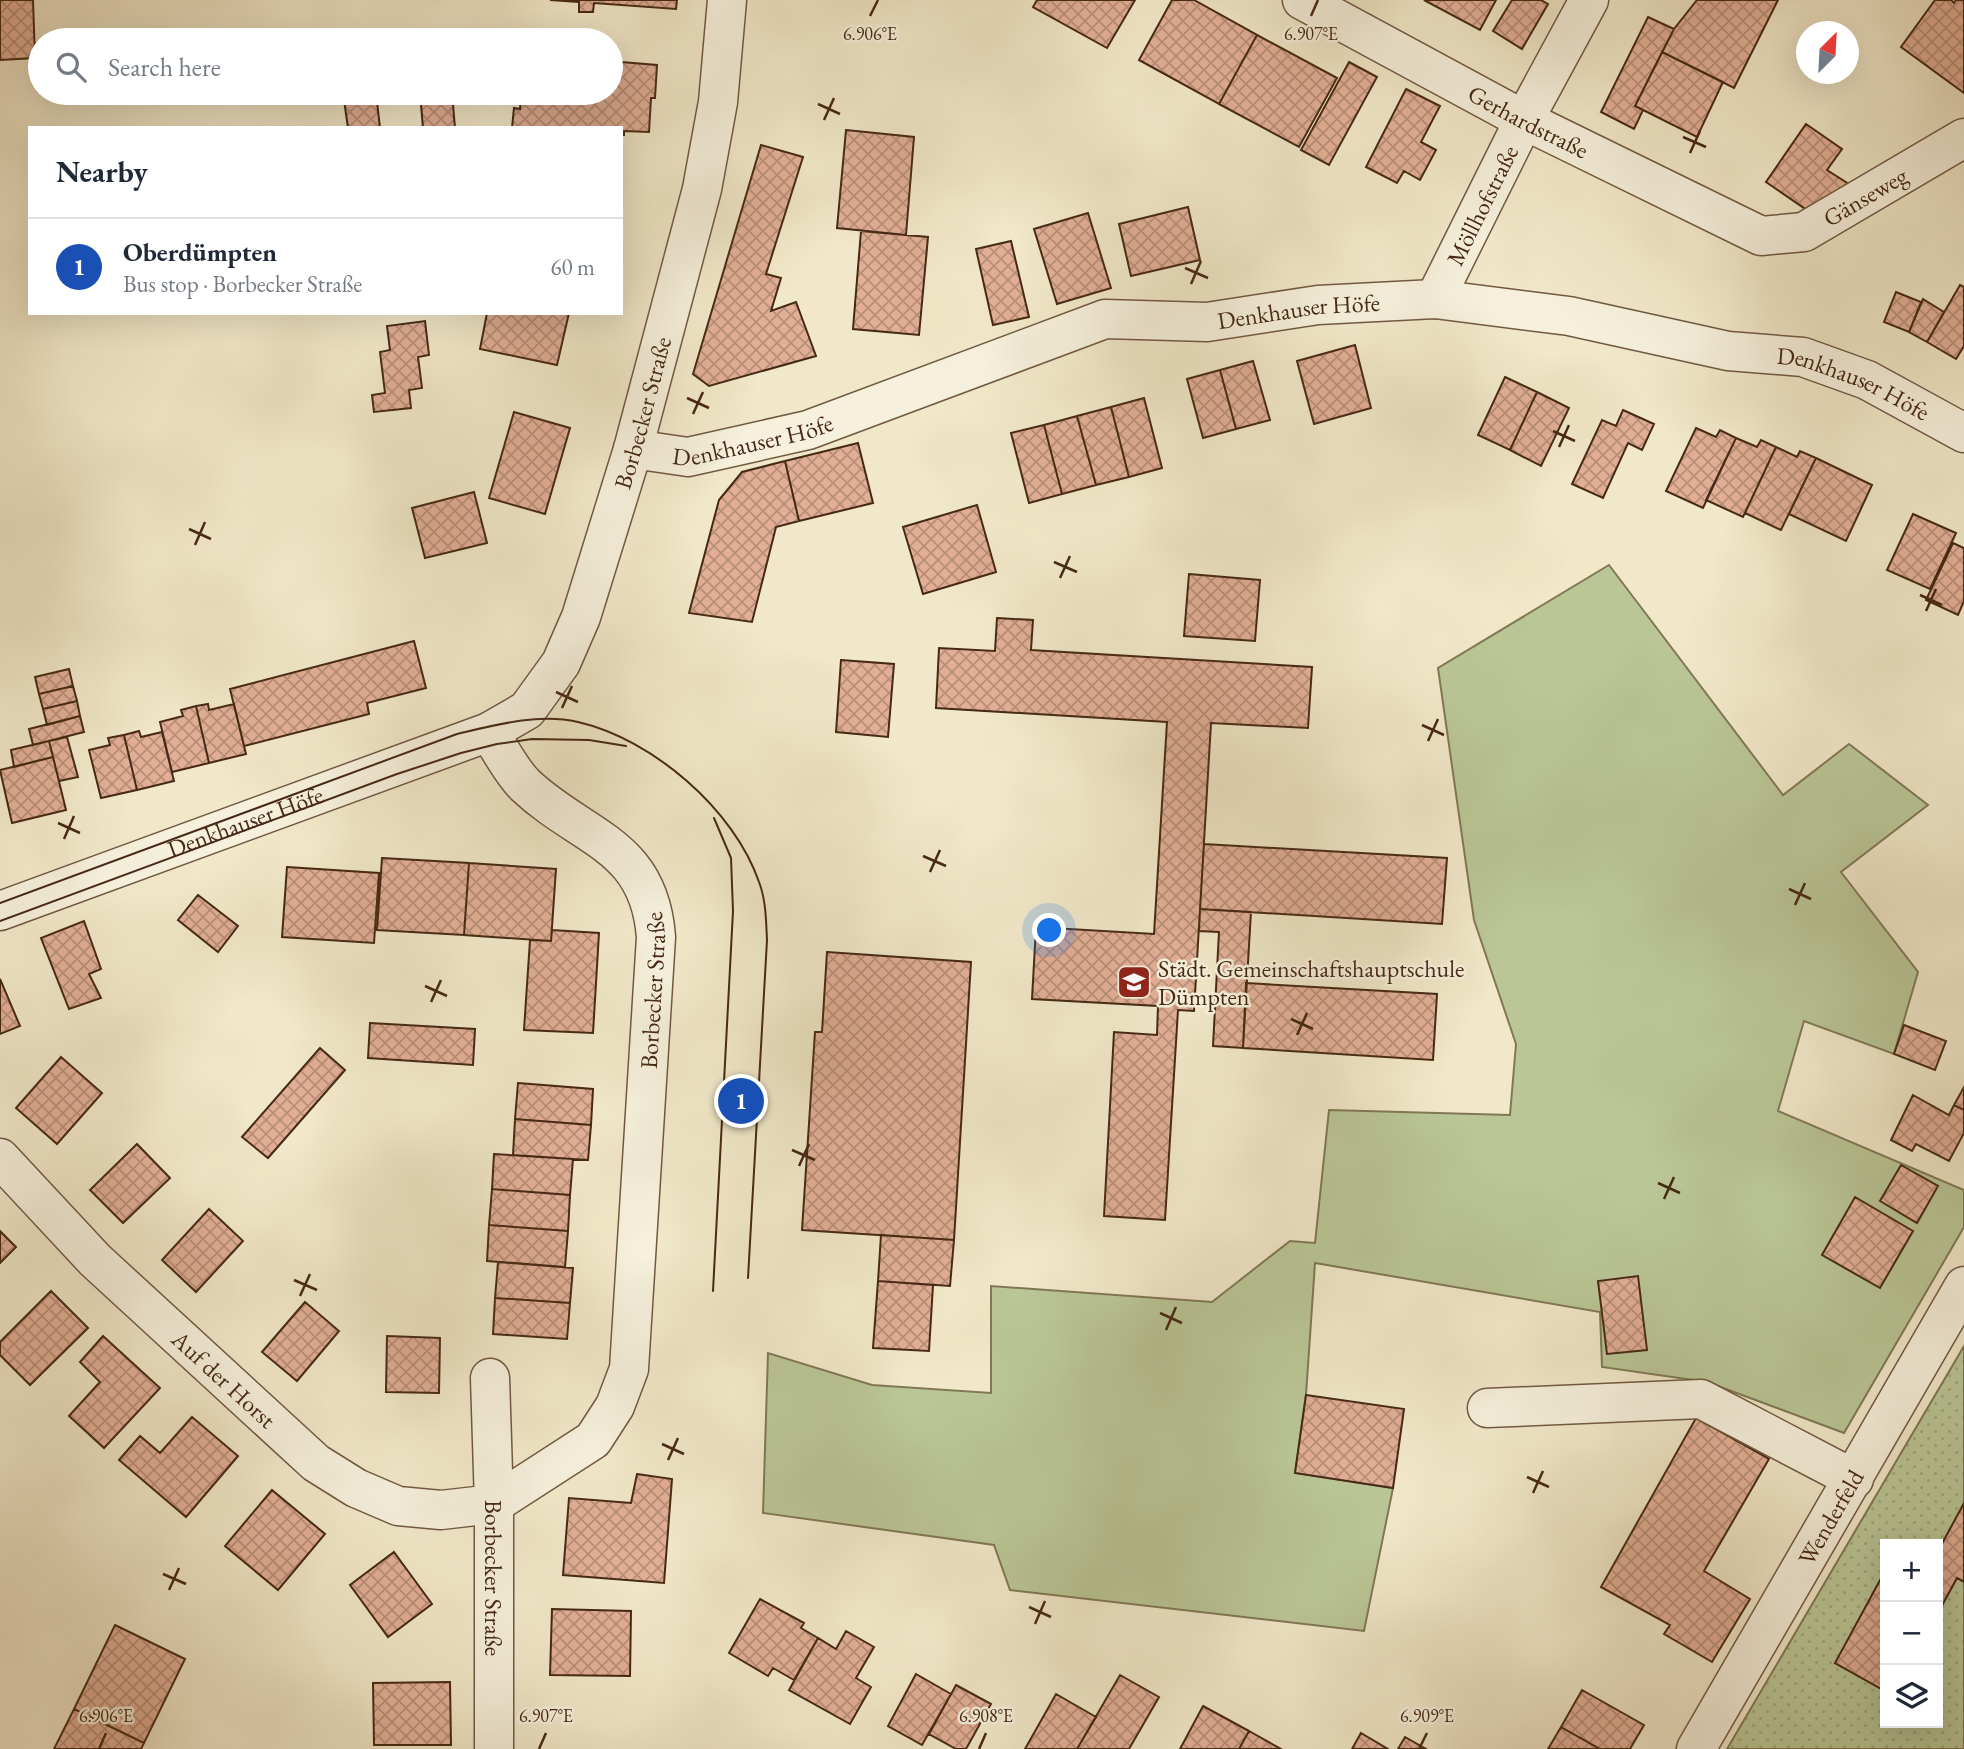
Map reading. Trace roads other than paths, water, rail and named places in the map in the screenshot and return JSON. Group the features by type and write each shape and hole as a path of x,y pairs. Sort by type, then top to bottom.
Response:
{"street":[{"name":"Borbecker Straße","path":"494,1749 495,1504 593,1440 615,1406 629,1369 656,937 654,911 634,869 609,844 523,783 489,732 527,710 561,663 581,617 633,449 702,189 718,102 727,0"},
{"name":"Gerhardstraße","path":"1302,0 1524,120 1760,236"},
{"name":"Möllhofstraße","path":"1435,299 1524,120 1590,0"},
{"name":"Gänseweg","path":"1760,236 1804,232 1964,138"},
{"name":"Denkhauser Höfe","path":"633,449 688,457 808,430 1105,318 1207,322 1318,305 1435,299 1569,316 1728,351 1803,358 1867,380 1964,433"},
{"name":"Denkhauser Höfe","path":"0,911 489,732"},
{"name":"Auf der Horst","path":"0,1157 94,1261 316,1463 356,1488 398,1506 440,1510 495,1504"},
{"name":"Wenderfeld","path":"1696,1749 1964,1286"},
{"path":"490,1378 495,1504"},
{"path":"1487,1408 1701,1399 1854,1479"}],"tram line":[{"path":"0,903 457,734 517,721 548,719 578,722 634,744 687,781 710,804 731,829 747,855 763,896 767,940 748,1278"},
{"path":"0,921 397,774 461,753 532,739 589,740 626,746"},
{"path":"713,1291 733,911 731,858 714,818"}],"place":[{"name":"Städt. Gemeinschaftshauptschule Dümpten","path":"1134,982"},
{"name":"Oberdümpten","path":"741,1101"}]}
